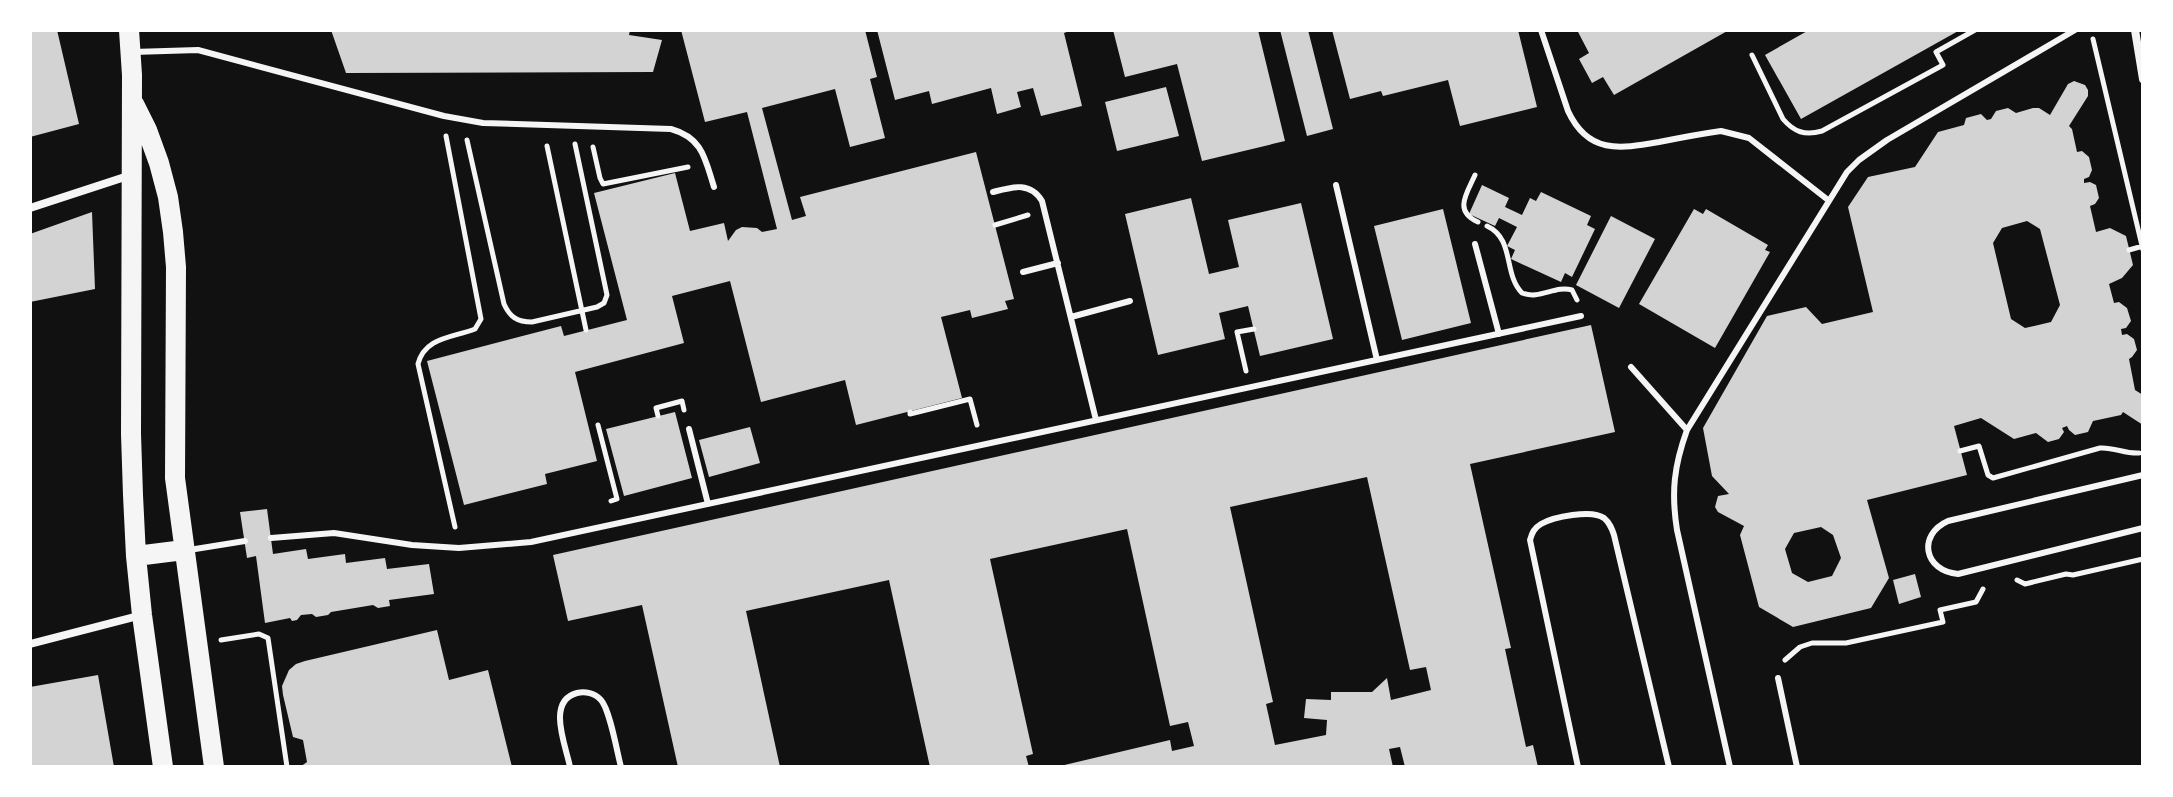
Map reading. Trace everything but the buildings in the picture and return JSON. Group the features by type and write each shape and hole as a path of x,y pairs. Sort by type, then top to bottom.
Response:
{"main road":[{"path":"129,30 131,434 136,556 163,767"},
{"path":"131,98 159,163 173,232 176,267 175,478 214,767"},
{"path":"136,556 184,550"}],"street":[{"path":"2135,30 2143,79"},
{"path":"30,208 132,175"},
{"path":"30,644 142,615"}],"lane":[{"path":"1541,30 1573,121 1597,143 1618,148 1721,131 1735,133 1761,146 1828,200"},
{"path":"1730,767 1673,504 1674,479 1687,430 1847,172 1872,150 2075,30"},
{"path":"131,52 198,50 444,116 483,123 671,129 698,144 714,187"},
{"path":"1336,185 1377,360"},
{"path":"993,192 1027,187 1042,201 1096,420"},
{"path":"1475,244 1499,334"},
{"path":"1023,272 1058,263"},
{"path":"1071,317 1130,301"},
{"path":"271,538 334,533 412,545 459,548 531,542 1581,316"},
{"path":"1631,367 1687,430"},
{"path":"689,429 708,504"},
{"path":"2143,475 1948,521 1933,532 1929,552 1939,569 1958,574 2143,528"},
{"path":"1578,767 1530,540 1532,533 1544,522 1586,513 1604,518 1614,535 1669,767"},
{"path":"184,550 245,541"},
{"path":"1778,678 1797,767"},
{"path":"570,767 560,711 572,695 582,692 593,694 606,709 621,767"}],"path":[{"path":"1752,55 1783,119 1790,128 1811,134 1822,131 1943,65 1936,52 1975,30"},
{"path":"2091,30 2143,248 2129,250"},
{"path":"444,116 449,157 481,319 475,329 423,349 418,364 459,548"},
{"path":"463,120 504,304 514,319 523,322 601,305 607,295 572,126"},
{"path":"589,126 603,184 707,163"},
{"path":"548,154 586,330"},
{"path":"1475,175 1464,198 1466,214 1501,235 1518,289 1532,296 1569,288 1574,293 1581,316"},
{"path":"995,225 1008,221"},
{"path":"1250,387 1237,332 1254,329"},
{"path":"910,412 970,399 982,445"},
{"path":"598,425 617,499 605,502"},
{"path":"1960,451 1979,446 1988,475 1993,478 2100,448 2109,447 2126,453 2143,452"},
{"path":"2009,578 2025,584 2066,574"},
{"path":"1778,678 1789,655 1800,647 1812,643 1846,643 1943,622 1940,610 1976,602 1985,586 1992,581"},
{"path":"197,643 259,634 266,636 287,767"}]}
